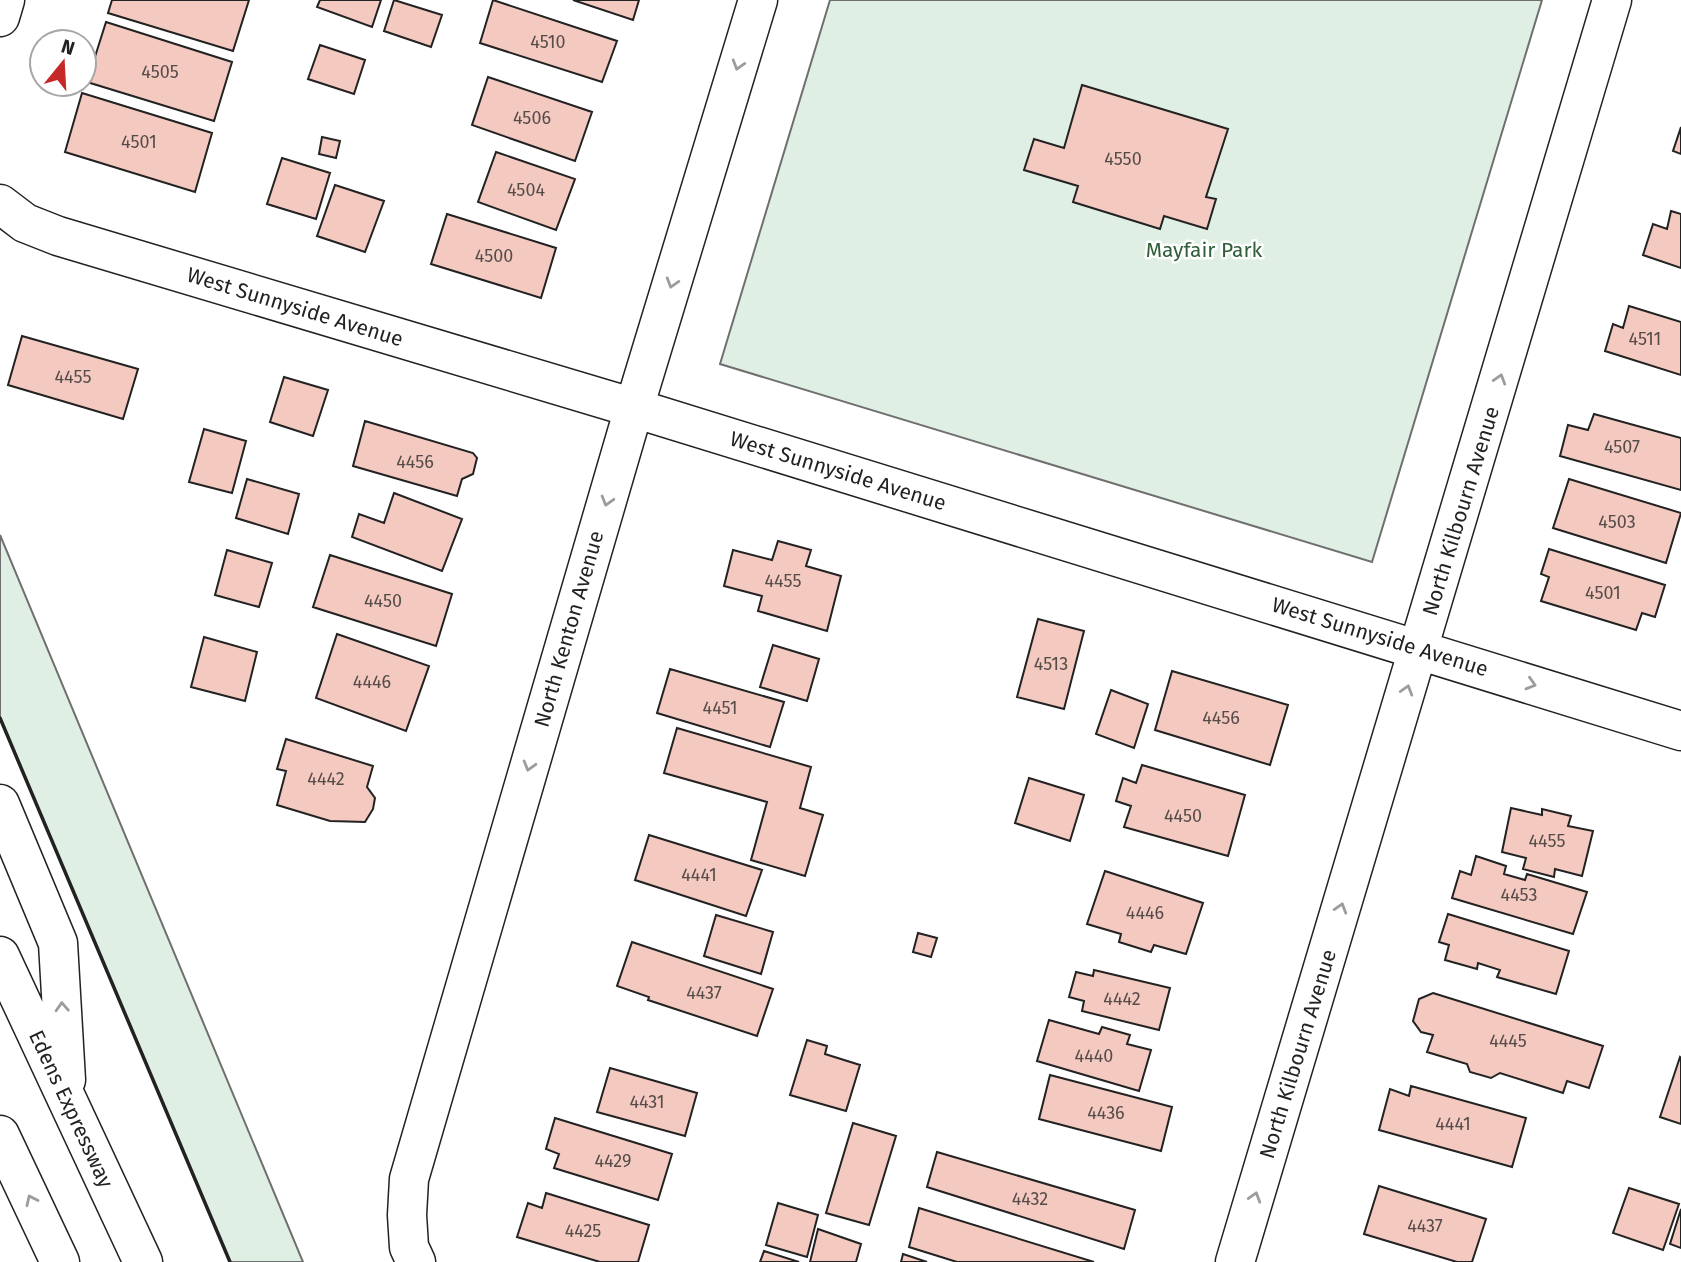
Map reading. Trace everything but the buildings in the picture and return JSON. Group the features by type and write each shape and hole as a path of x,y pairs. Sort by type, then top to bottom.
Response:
{"main road":[{"path":"0,17 5,0"},
{"name":"North Kenton Avenue","path":"416,1262 409,1247 409,1180 634,408 758,0"},
{"name":"North Kilbourn Avenue","path":"1235,1262 1612,0"},
{"name":"West Sunnyside Avenue","path":"0,204 25,223 58,236 634,408 1681,731"},
{"path":"0,804 58,943 67,1100"},
{"name":"Edens Expressway","path":"0,956 143,1262"},
{"path":"0,1135 60,1262"}],"green space":[{"name":"Mayfair Park","path":"830,0 1542,0 1372,562 720,364"},
{"path":"0,535 303,1262 230,1262 2,723"}],"wall":[{"path":"0,718 230,1262"}]}
